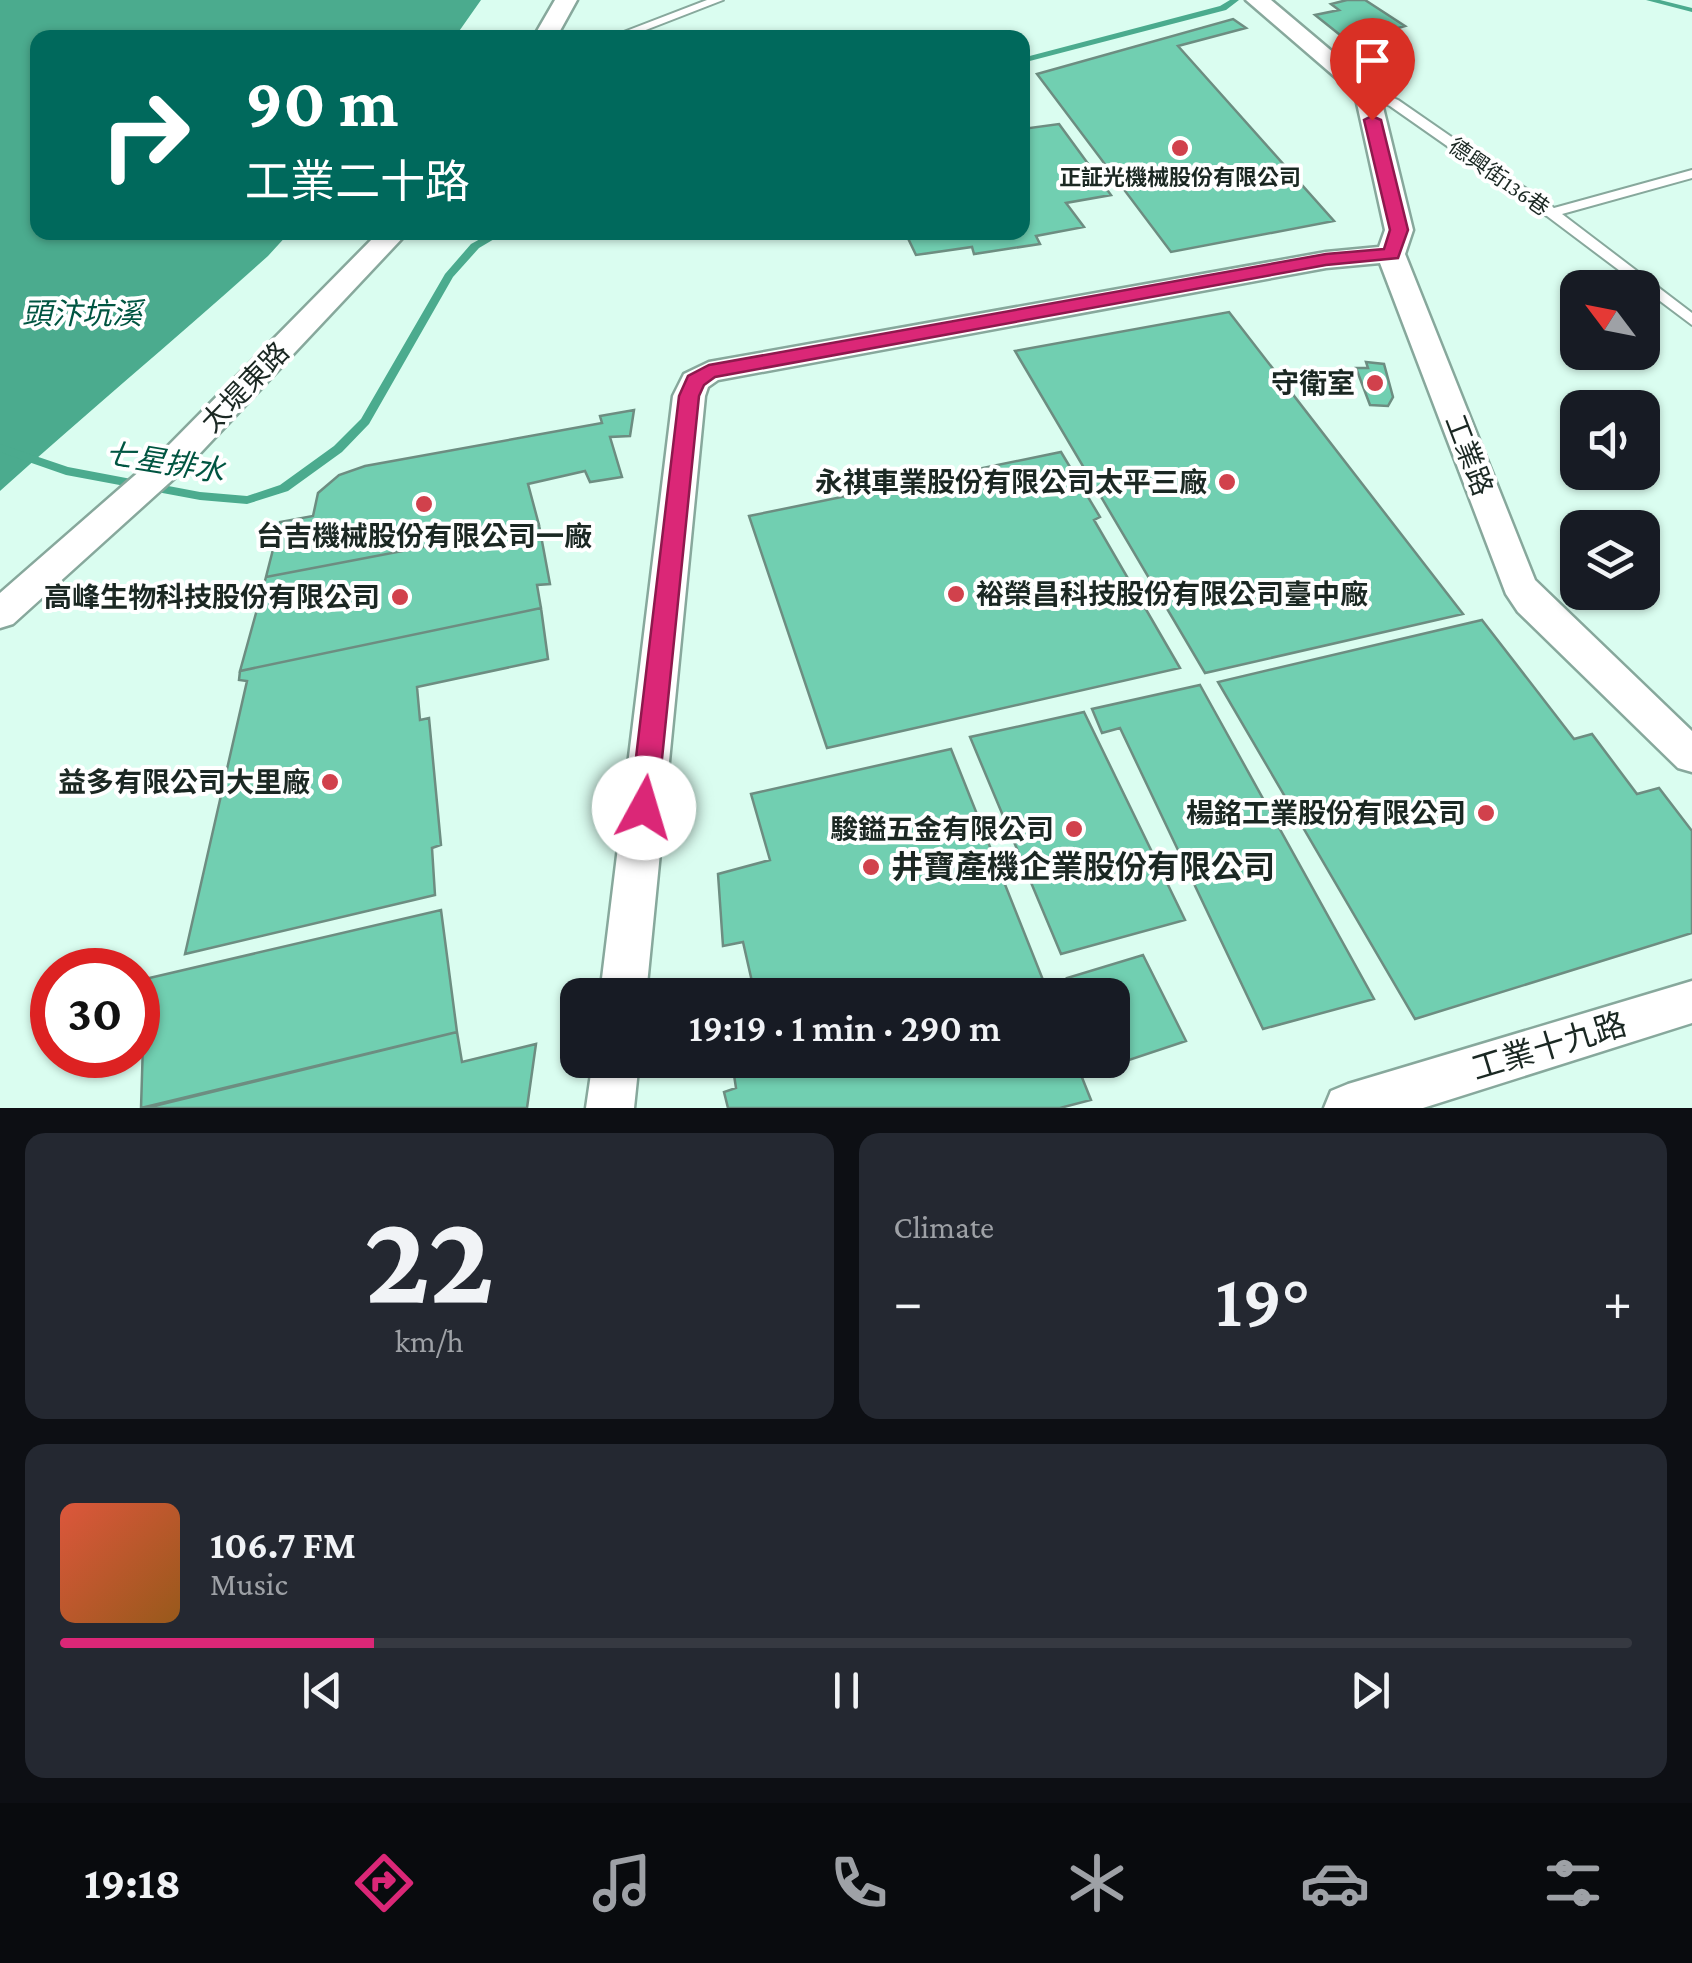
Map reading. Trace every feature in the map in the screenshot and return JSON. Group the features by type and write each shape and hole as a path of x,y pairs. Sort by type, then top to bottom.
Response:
{"street":[{"path":"549,30 566,0"},
{"name":"德興街136巷","path":"1257,0 1367,91"},
{"name":"工業路","path":"1367,91 1397,216 1399,230 1391,254 1519,585 1531,602 1692,756"},
{"name":"太堤東路","path":"0,614 177,458 387,240"},
{"path":"625,978 689,396 695,381 709,372 835,347 1326,260 1391,254"},
{"name":"工業十九路","path":"1348,1108 1692,1002"},
{"path":"610,1108 614,1078"}],"lane":[{"path":"635,30 717,0"},
{"name":"德興街136巷","path":"1367,91 1394,103 1552,213 1692,320"},
{"path":"1552,213 1692,174"}],"water":[{"name":"頭汴坑溪","path":"0,0 481,0 460,30 30,30 30,240 283,240 0,491"}],"building":[{"path":"1365,0 1405,26 1349,42 1315,15 1339,10 1331,4"},
{"name":"正証光機械股份有限公司","path":"1233,19 1246,28 1178,46 1334,221 1171,252 1037,74"},
{"path":"1059,124 1111,195 1066,203 1084,227 1036,236 1040,244 974,254 972,247 916,255 909,240 1030,240 1030,128"},
{"name":"永祺車業股份有限公司太平三廠","path":"1229,312 1463,614 1205,673 1015,351"},
{"name":"守衛室","path":"1366,362 1384,364 1393,397 1388,406 1370,405 1356,368 1368,368"},
{"name":"台吉機械股份有限公司一廠","path":"634,410 630,436 610,437 622,477 590,482 585,471 528,484 539,525 266,577 280,522 313,516 318,493 339,475 365,466 602,423 600,416"},
{"name":"裕榮昌科技股份有限公司臺中廠","path":"1061,452 1100,517 1094,520 1180,668 827,748 749,516"},
{"name":"高峰生物科技股份有限公司","path":"539,525 550,584 537,585 541,608 240,671 266,577"},
{"name":"益多有限公司大里廠","path":"541,608 548,659 417,687 420,720 429,718 441,845 432,848 435,895 185,954 247,681 239,680 240,671"},
{"name":"楊銘工業股份有限公司","path":"1482,620 1574,739 1592,734 1637,794 1659,788 1692,831 1692,933 1415,1019 1218,682"},
{"path":"1200,685 1374,999 1263,1029 1120,728 1102,733 1092,709"},
{"name":"駿鎰五金有限公司","path":"1084,712 1185,920 1061,954 970,737"},
{"name":"井寶產機企業股份有限公司","path":"951,749 1042,978 751,978 743,942 723,946 718,874 770,860 751,794"},
{"path":"441,910 457,1032 141,1108 142,1078 160,1078 160,976"},
{"path":"1143,955 1186,1041 1130,1060 1130,978 1067,978"},
{"path":"457,1032 462,1062 536,1044 527,1108 146,1108"},
{"path":"734,1078 1082,1078 1091,1100 1060,1108 728,1108 724,1092 736,1088"}],"waterway":[{"name":"七星排水","path":"1030,59 1223,8 1235,0"},
{"name":"七星排水","path":"1650,0 1692,10"},
{"name":"七星排水","path":"0,448 66,471 200,496 247,500 284,488 338,449 365,421 449,276 475,246 486,240"}],"place":[{"name":"正証光機械股份有限公司","path":"1180,148"},
{"name":"守衛室","path":"1375,383"},
{"name":"永祺車業股份有限公司太平三廠","path":"1227,482"},
{"name":"台吉機械股份有限公司一廠","path":"424,504"},
{"name":"裕榮昌科技股份有限公司臺中廠","path":"956,594"},
{"name":"高峰生物科技股份有限公司","path":"400,597"},
{"name":"益多有限公司大里廠","path":"330,782"},
{"name":"楊銘工業股份有限公司","path":"1486,813"},
{"name":"駿鎰五金有限公司","path":"1074,829"},
{"name":"井寶產機企業股份有限公司","path":"871,867"}],"route":[{"path":"644,808 689,396 695,381 709,372 835,347 1326,260 1391,254 1399,230 1372,120"}]}
